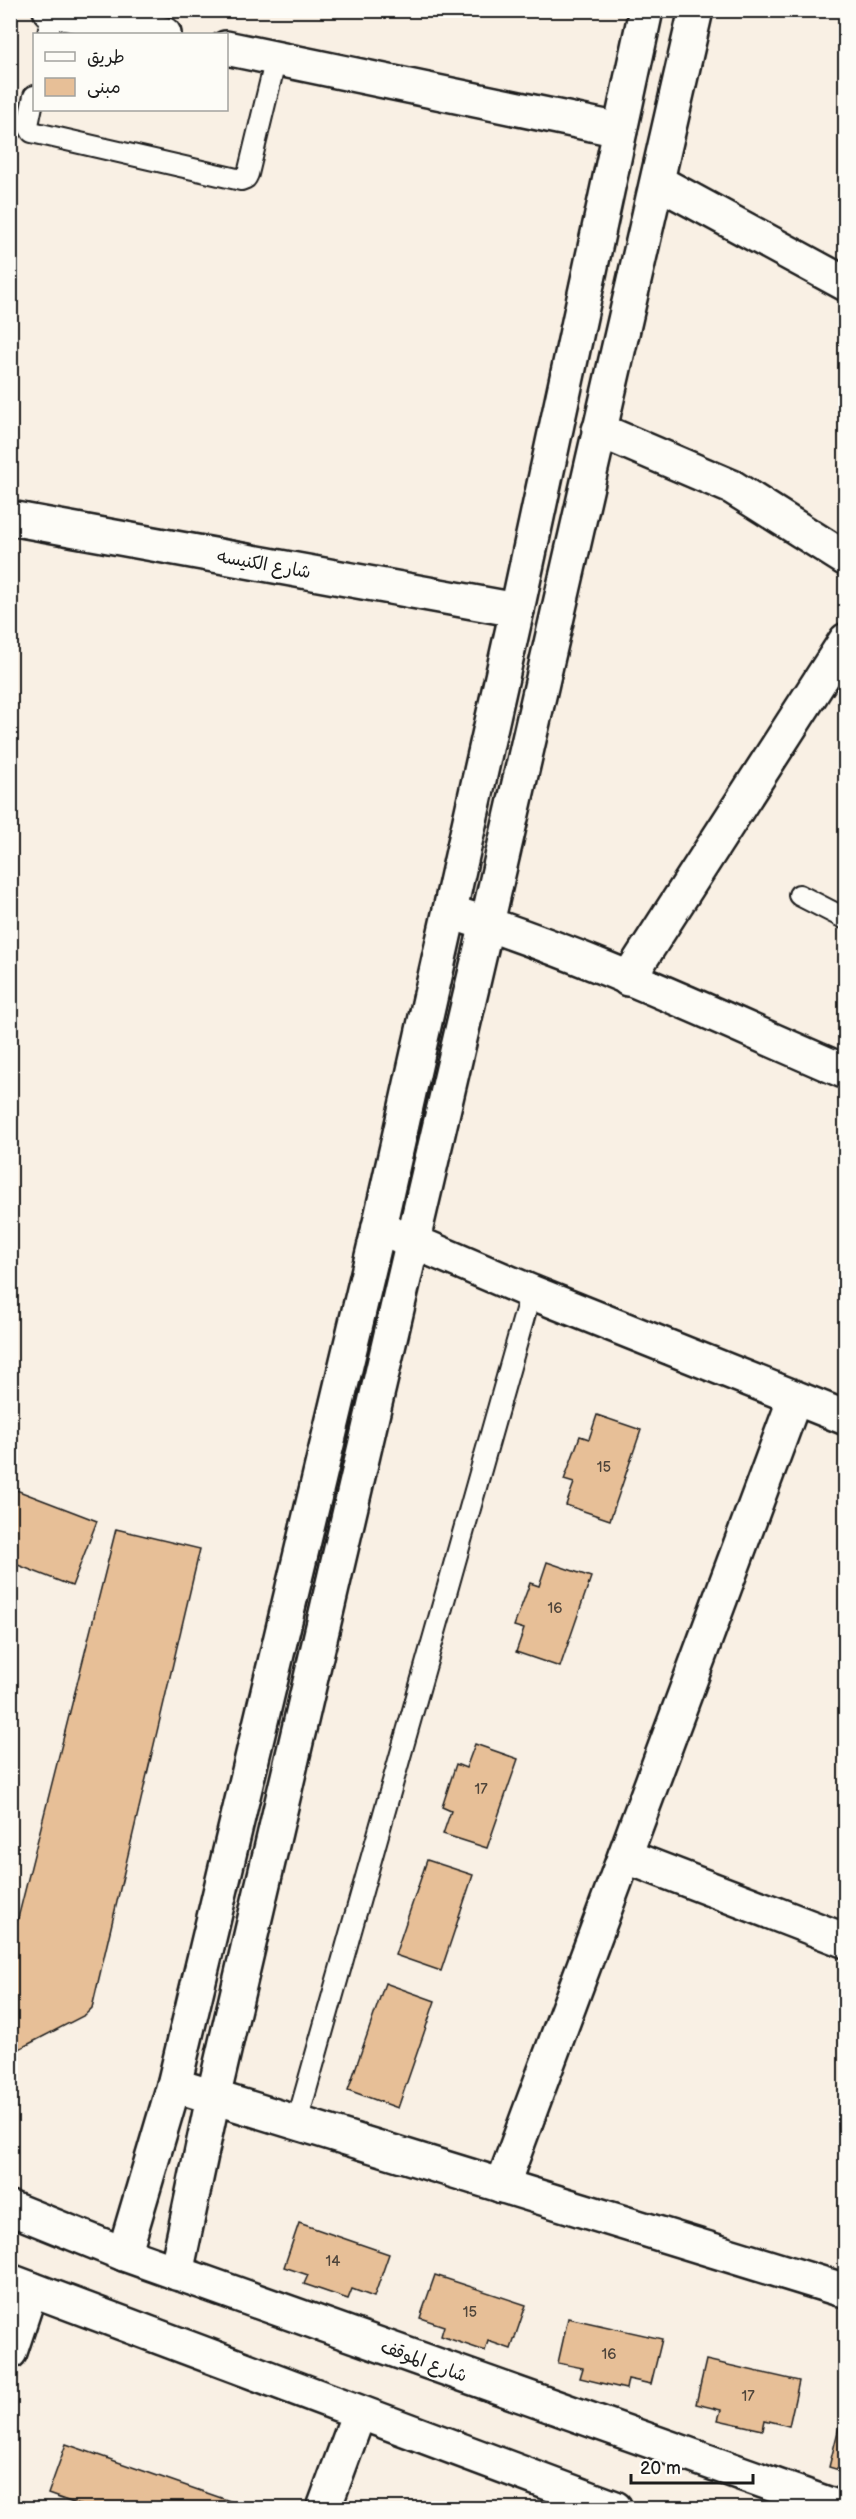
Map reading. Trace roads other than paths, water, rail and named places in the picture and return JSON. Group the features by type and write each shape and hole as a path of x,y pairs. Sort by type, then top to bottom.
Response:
{"street":[{"path":"124,2254 174,2085 379,1227 517,610 646,10"},
{"path":"176,2273 213,2098 487,923 696,10"},
{"path":"52,11 159,33"},
{"path":"228,48 621,130"},
{"path":"658,182 846,284"},
{"path":"599,430 732,487 846,559"},
{"name":"شارع الكنيسه","path":"10,518 517,610"},
{"path":"628,979 846,640"},
{"path":"450,912 487,923 628,979 846,1072"},
{"path":"379,1227 531,1292 846,1418"},
{"path":"502,2186 795,1398"},
{"path":"625,1856 846,1941"},
{"path":"174,2085 846,2291"},
{"name":"شارع الموقف","path":"10,2208 176,2273 839,2508"},
{"path":"10,2352 21,2285 614,2508"},
{"path":"324,2508 359,2413"}],"lane":[{"path":"48,33 52,11"},
{"path":"33,101 28,125 32,132 241,180 248,174 276,58"},
{"path":"799,895 846,919"},
{"path":"297,2122 531,1292"}]}
